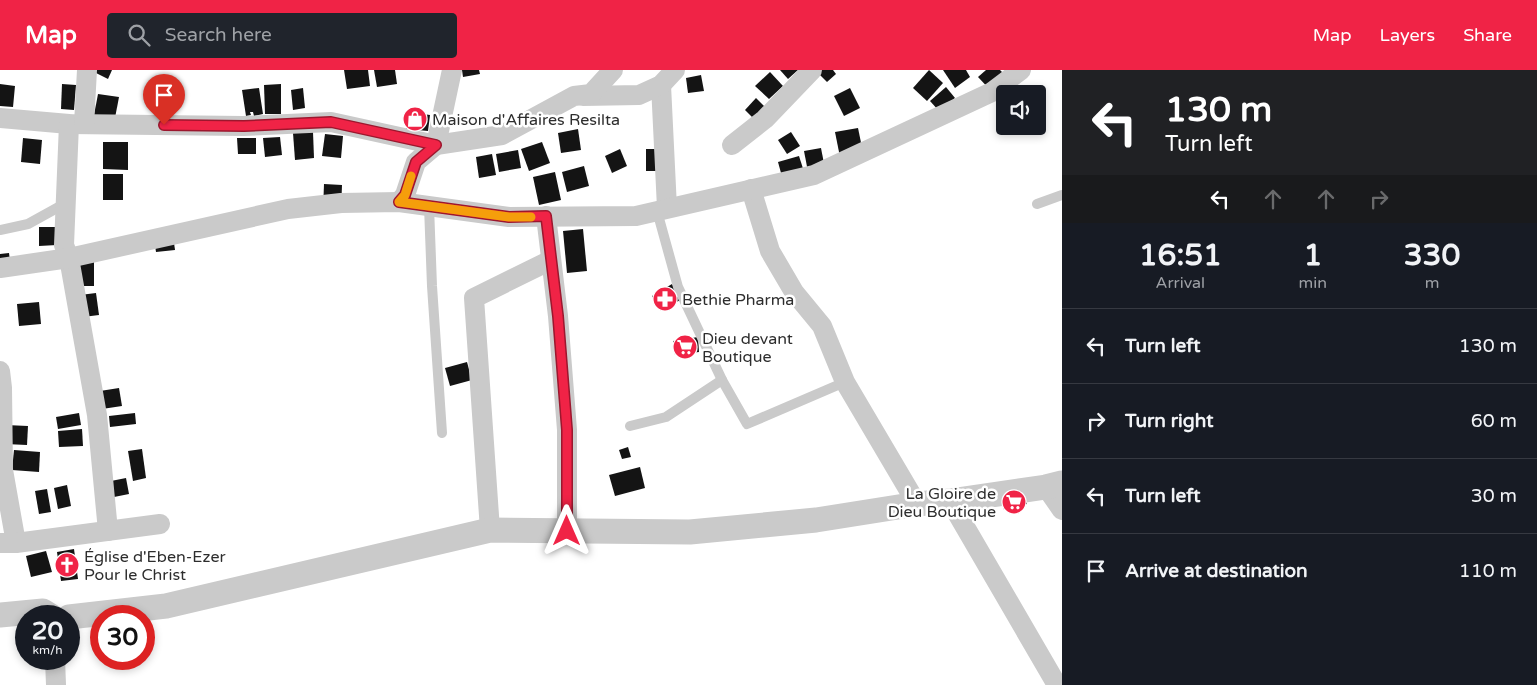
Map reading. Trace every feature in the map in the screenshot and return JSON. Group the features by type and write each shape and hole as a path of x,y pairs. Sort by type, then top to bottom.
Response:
{"street":[{"path":"87,70 66,203 64,245 69,258 97,415 108,531"},
{"path":"399,202 405,195 416,162 436,145 452,70"},
{"path":"0,118 77,124 244,126 331,122 436,145 502,134 574,96 591,94 613,70"},
{"path":"574,96 639,94 661,85 675,70"},
{"path":"732,145 765,119 812,70"},
{"path":"0,268 69,258 288,209 341,203 399,202 509,217 636,216 814,175 992,92 1021,70"},
{"path":"661,85 662,210"},
{"path":"751,189 770,251 794,292 822,326 845,382 917,504"},
{"path":"546,216 558,316 567,430 567,531"},
{"path":"490,530 474,298 551,260"},
{"path":"1,382 3,470 8,543 160,524"},
{"path":"80,617 166,606 490,530 690,532 816,520 1054,485 1062,510"},
{"path":"950,501 1057,685"},
{"path":"0,615 15,614"},
{"path":"56,670 56,685"}],"lane":[{"path":"1038,204 1062,195"},
{"path":"0,230 28,224 66,203"},
{"path":"429,206 432,286 442,432"},
{"path":"662,210 678,287 722,380 747,424 845,382"},
{"path":"630,426 666,417 722,380"}],"building":[{"path":"90,70 112,70 108,79"},
{"path":"344,70 368,70 370,86 347,89"},
{"path":"374,70 395,70 397,84 377,87"},
{"path":"462,70 479,70 480,74 463,77"},
{"path":"780,70 798,70 788,79"},
{"path":"821,70 833,70 836,74 827,82 818,73"},
{"path":"929,70 943,83 927,101 913,88"},
{"path":"943,70 966,70 970,77 955,88"},
{"path":"986,70 1000,70 1008,78 1000,85 996,85 996,88 992,92 978,77"},
{"path":"770,72 783,86 769,99 755,86"},
{"path":"701,75 704,91 688,93 686,78"},
{"path":"0,84 15,86 13,107 0,106"},
{"path":"62,84 76,85 74,110 61,109"},
{"path":"281,84 281,114 265,114 264,85"},
{"path":"946,87 955,98 939,111 930,101"},
{"path":"259,88 263,114 254,116 253,112 250,112 251,115 246,116 242,90"},
{"path":"303,88 305,108 293,110 291,90"},
{"path":"850,88 860,108 844,116 834,96"},
{"path":"98,94 119,97 115,118 94,115"},
{"path":"756,98 769,111 758,123 745,110"},
{"path":"408,112 430,115 428,131 406,129"},
{"path":"858,128 864,157 841,162 835,132"},
{"path":"578,129 581,150 561,153 558,133"},
{"path":"313,132 314,158 295,160 293,133"},
{"path":"791,132 800,146 787,154 778,140"},
{"path":"325,134 343,136 341,158 322,156"},
{"path":"280,137 282,155 265,157 263,138"},
{"path":"23,138 42,140 40,164 21,162"},
{"path":"237,138 256,138 256,154 238,154"},
{"path":"103,142 128,142 128,170 103,169"},
{"path":"542,142 550,163 529,171 521,149"},
{"path":"821,148 826,174 809,177 804,151"},
{"path":"620,149 627,166 612,173 605,156"},
{"path":"646,149 662,149 663,171 646,171"},
{"path":"518,150 521,168 499,172 496,154"},
{"path":"492,154 496,175 479,178 476,157"},
{"path":"799,156 806,178 784,184 778,162"},
{"path":"584,166 589,186 567,192 562,172"},
{"path":"555,172 561,200 539,205 533,177"},
{"path":"103,174 123,174 123,200 103,200"},
{"path":"324,184 342,185 341,212 323,211"},
{"path":"39,227 57,227 57,245 39,246"},
{"path":"172,228 175,250 156,252 153,231"},
{"path":"583,229 587,271 567,273 563,231"},
{"path":"9,253 11,269 0,270 0,254"},
{"path":"79,261 94,261 94,286 78,286"},
{"path":"672,284 682,299 661,311 652,296"},
{"path":"96,293 99,315 83,317 80,295"},
{"path":"39,302 41,324 19,326 17,304"},
{"path":"698,337 699,352 675,355 673,341"},
{"path":"467,362 472,380 450,386 445,368"},
{"path":"119,388 122,406 102,409 100,391"},
{"path":"79,413 81,425 58,429 56,417"},
{"path":"135,413 136,424 110,427 109,416"},
{"path":"6,425 28,426 27,445 5,444"},
{"path":"82,429 83,446 59,447 58,431"},
{"path":"628,447 631,457 622,459 619,450"},
{"path":"142,449 146,478 133,481 128,451"},
{"path":"14,450 40,452 39,472 12,470"},
{"path":"640,467 645,488 615,496 609,475"},
{"path":"126,478 129,494 114,497 111,481"},
{"path":"67,485 71,506 58,509 54,488"},
{"path":"47,489 51,512 39,514 35,491"},
{"path":"1024,492 1027,504 1004,510 1002,498"},
{"path":"74,549 78,579 61,581 57,552"},
{"path":"46,551 52,572 31,577 26,556"}],"slow traffic":[{"path":"411,176 405,195 399,202 509,217 531,217"}],"place":[{"name":"Maison d'Affaires Resilta","path":"415,119"},
{"name":"Bethie Pharma","path":"665,299"},
{"name":"Dieu devant Boutique","path":"685,347"},
{"name":"La Gloire de Dieu Boutique","path":"1014,502"},
{"name":"Église d'Eben-Ezer Pour le Christ","path":"67,565"}],"route":[{"path":"164,125 244,126 331,122 436,145 416,162 405,195 399,202 509,217 546,216 558,316 567,430 567,531"}]}
